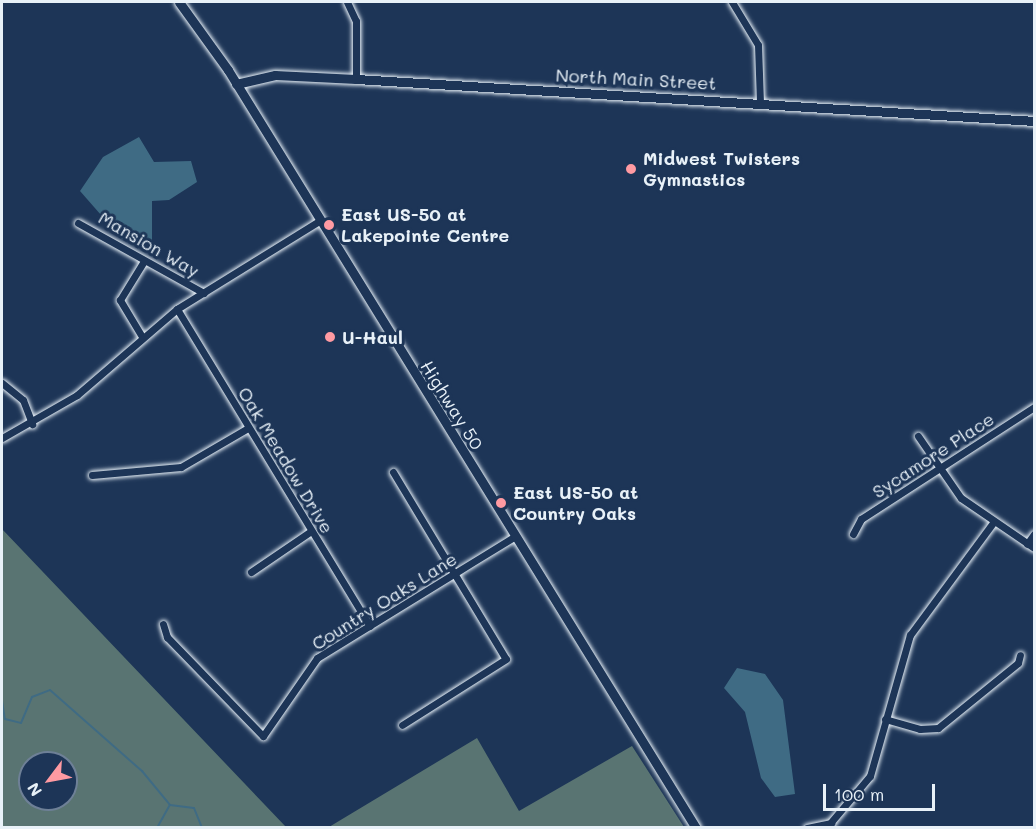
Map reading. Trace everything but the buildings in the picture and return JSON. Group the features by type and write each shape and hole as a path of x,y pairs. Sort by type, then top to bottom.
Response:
{"main road":[{"name":"Highway 50","path":"179,2 236,84 696,828"},
{"name":"North Main Street","path":"236,84 275,75 1035,121"}],"street":[{"path":"347,2 357,27 356,79"},
{"path":"732,2 758,45 760,104"},
{"path":"2,438 32,424 77,395 141,335 177,309 319,221"},
{"name":"Mansion Way","path":"78,223 204,293"},
{"path":"141,335 120,300 144,261"},
{"name":"Oak Meadow Drive","path":"177,309 370,626"},
{"path":"2,383 23,400 32,424"},
{"name":"Sycamore Place","path":"854,534 861,519 1035,407"},
{"path":"92,475 181,467 248,428"},
{"path":"918,436 961,498 993,523 1035,548"},
{"path":"393,472 507,659 402,725"},
{"path":"807,828 829,826 870,776 910,635 993,523"},
{"path":"251,572 311,531"},
{"path":"1027,544 1035,534"},
{"name":"Country Oaks Lane","path":"163,624 167,637 263,736 317,658 515,536"},
{"path":"885,720 920,729 938,728 1018,663 1020,655"}],"green space":[{"path":"2,529 286,827 2,827"},
{"path":"477,738 519,811 632,746 684,827 329,827"}],"water":[{"path":"139,137 154,162 191,161 197,182 169,200 152,201 152,245 122,239 80,191 103,157"},
{"path":"737,668 765,674 783,700 795,794 775,797 761,778 745,712 724,688"}],"waterway":[{"path":"2,701 5,719 21,723 32,697 50,690 142,771 170,805"},
{"path":"170,805 194,808 202,828"},
{"path":"157,828 170,805"}],"place":[{"name":"Midwest Twisters Gymnastics","path":"631,169"},
{"name":"East US-50 at Lakepointe Centre","path":"329,225"},
{"name":"U-Haul","path":"330,337"},
{"name":"East US-50 at Country Oaks","path":"501,503"}]}
